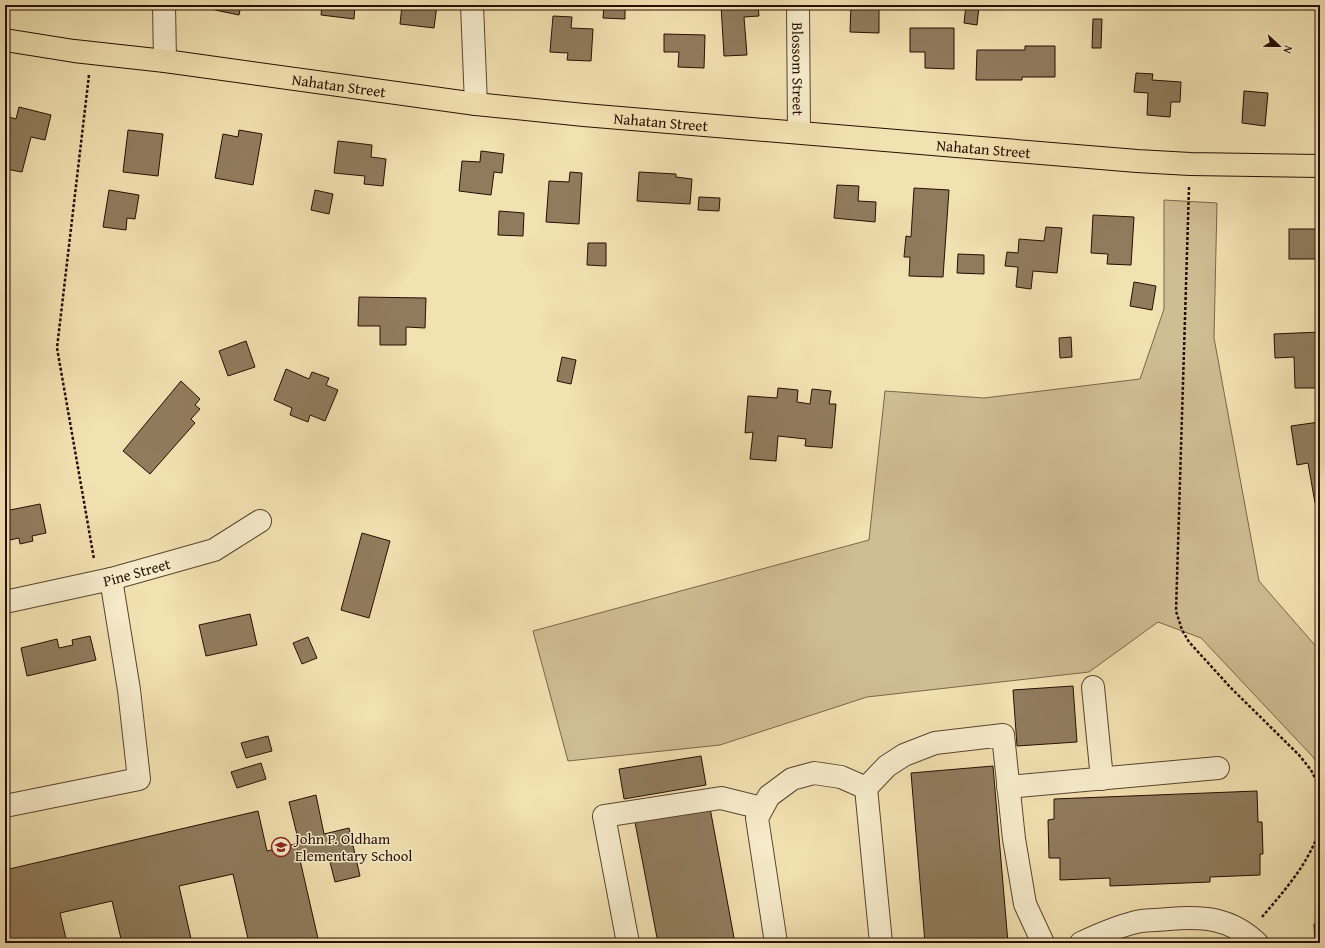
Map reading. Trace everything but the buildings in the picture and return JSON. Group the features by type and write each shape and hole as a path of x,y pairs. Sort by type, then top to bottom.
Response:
{"main road":[{"name":"Nahatan Street","path":"5,40 476,104 584,115 1137,161 1190,164 1320,166"}],"street":[{"path":"164,5 165,61"},
{"path":"472,5 476,104"},
{"name":"Blossom Street","path":"798,5 799,132"},
{"name":"Pine Street","path":"5,602 104,581 214,550 260,521"},
{"path":"5,806 139,779 129,690 104,581"},
{"path":"1093,687 1102,779"},
{"path":"881,943 866,788 887,766 904,755 935,743 1002,735 1014,839 1025,904 1043,943"},
{"path":"1008,787 1218,768"},
{"path":"776,943 757,818 762,808 769,796 792,779 814,773 840,777 866,788"},
{"path":"628,943 604,816 722,798 762,808"},
{"path":"1081,943 1101,934 1142,921 1194,917 1210,919 1226,924 1245,933 1257,943"}],"path":[{"path":"92,52 57,348 104,581"},
{"path":"1190,164 1176,611 1182,630 1189,642 1231,688 1300,755 1311,770 1320,792"},
{"path":"1261,919 1291,882 1314,845 1320,828"}],"shaded area":[{"path":"1164,200 1217,203 1214,338 1259,581 1320,651 1320,769 1313,757 1201,638 1158,622 1089,672 867,697 720,745 568,761 533,631 869,540 885,391 984,398 1140,379 1164,309"}],"place":[{"name":"John P. Oldham Elementary School","path":"281,847"}]}
